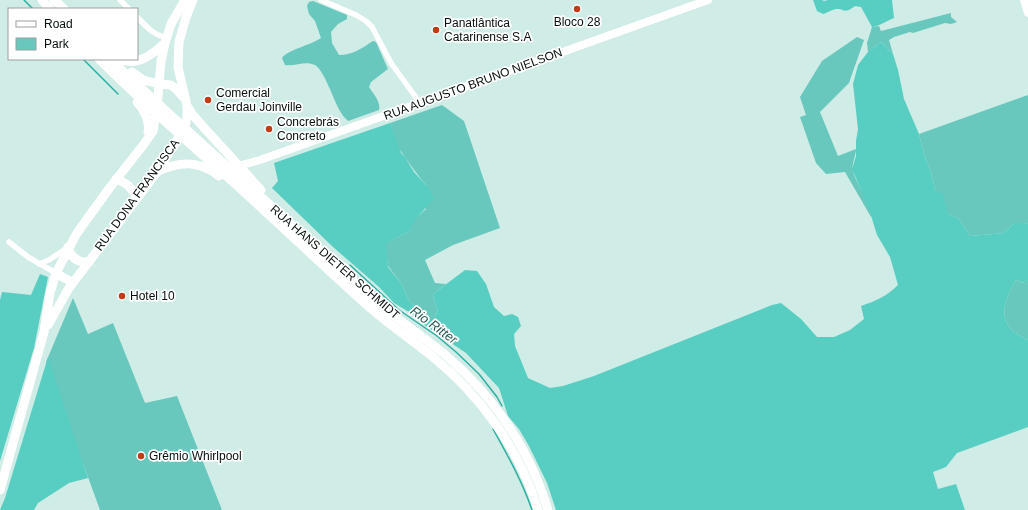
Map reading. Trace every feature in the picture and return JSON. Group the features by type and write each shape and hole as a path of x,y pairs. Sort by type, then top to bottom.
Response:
{"main road":[{"path":"41,0 47,8"},
{"path":"50,0 58,8"},
{"path":"54,0 63,8"},
{"name":"RUA DONA FRANCISCA","path":"0,490 44,332 50,293 56,272 77,233 153,131 161,62 166,40 171,24 185,0"},
{"name":"RUA DONA FRANCISCA","path":"44,332 59,303 73,282 157,172 181,134 186,123 186,103 178,67 179,42 181,30 193,0"},
{"name":"RUA AUGUSTO BRUNO NIELSON","path":"238,166 260,160 708,0"},
{"path":"122,60 129,62 138,61 155,52 166,40 174,38 179,42"},
{"path":"95,60 132,96 145,112 149,130 147,140"},
{"path":"100,60 148,101"},
{"path":"111,60 148,101"},
{"path":"120,60 139,78 159,84 171,85 176,89 192,114 252,180 291,228"},
{"name":"RUA HANS DIETER SCHMIDT","path":"148,101 190,140 379,304 450,359 483,391 501,414 518,441 534,472 548,510"},
{"path":"252,180 252,171 260,160"},
{"path":"157,172 170,166 184,163 195,164 206,168 291,228"},
{"path":"116,179 129,186 134,191 137,198"},
{"name":"RUA HANS DIETER SCHMIDT","path":"291,228 372,311 432,356 470,391 490,415 509,445 528,482 538,510"},
{"path":"68,248 69,253 78,261 89,262"},
{"path":"56,272 73,282"}],"street":[{"path":"120,0 128,8"},
{"path":"321,0 330,5 349,11 366,21 372,27 395,69 420,103"},
{"path":"138,18 154,33 166,40"},
{"path":"9,242 23,255 56,272"},
{"path":"39,264 49,260 68,248"}],"green space":[{"path":"313,1 347,15 347,19 338,24 331,32 332,43 339,55 344,55 361,49 373,41 376,42 388,69 371,82 369,87 378,101 379,110 348,121 341,112 322,73 315,65 304,63 285,65 282,58 289,52 321,38 315,21 309,14 307,6 309,2"},
{"path":"951,13 951,17 957,22 951,24 945,23 913,33 910,32 889,40 893,54 881,42 868,52 867,43 872,27 879,26 881,31"},
{"path":"857,37 864,40 849,83 820,112 838,156 856,149 853,171 867,200 871,217 845,172 826,174 816,163 800,117 806,115 800,97 822,61"},
{"path":"1028,95 1028,224 1014,223 1004,233 970,236 959,219 948,214 935,190 919,134"},
{"path":"442,105 464,121 500,228 453,245 425,260 435,283 446,284 433,294 438,310 434,320 426,320 408,299 401,283 388,266 385,244 409,232 413,221 426,209 427,186 398,147 390,123"},
{"path":"1016,280 1023,283 1028,280 1028,340 1011,328 1006,322 1004,314 1007,298"},
{"name":"Grêmio Whirlpool","path":"73,298 88,334 113,323 145,403 177,396 222,510 100,510 46,362"}],"shaded area":[{"path":"813,0 892,0 894,18 872,27 861,7 855,6 846,11 836,9 823,14 817,11"},
{"path":"881,42 893,54 904,99 919,134 935,190 943,194 948,214 959,219 970,236 1004,233 1014,223 1028,224 1028,280 1024,283 1016,280 1007,298 1004,314 1006,322 1011,328 1028,340 1028,427 957,453 946,467 933,472 938,489 956,484 965,510 556,510 547,483 529,446 519,429 508,416 499,388 466,353 394,303 379,287 333,247 272,188 278,181 274,163 390,123 401,153 414,172 427,186 434,198 417,218 409,232 386,244 388,267 401,283 408,299 426,320 434,320 438,310 433,294 465,270 477,271 486,284 494,307 504,316 512,314 518,317 521,326 514,334 515,346 528,378 550,388 563,386 594,376 772,305 781,303 801,319 817,337 834,337 850,330 864,319 861,306 881,298 898,285 890,257 877,235 868,206 852,169 856,156 858,129 853,84 858,65 868,52"},
{"path":"40,274 48,277 34,348 0,461 0,300 2,292 31,295"},
{"path":"48,357 88,478 69,483 38,503 34,510 0,510 5,498"}],"waterway":[{"name":"Rio Ritter","path":"24,0 32,8"},
{"name":"Rio Ritter","path":"84,60 118,94"},
{"name":"Rio Ritter","path":"350,265 399,310 437,336 456,352 479,374 502,406"},
{"name":"Rio Ritter","path":"493,429 519,479 532,510"}],"place":[{"name":"Bloco 28","path":"577,9"},
{"name":"Panatlântica Catarinense S.A","path":"436,30"},
{"name":"Comercial Gerdau Joinville","path":"208,100"},
{"name":"Concrebrás Concreto","path":"269,129"},
{"name":"Hotel 10","path":"122,296"},
{"name":"Grêmio Whirlpool","path":"141,456"}]}
